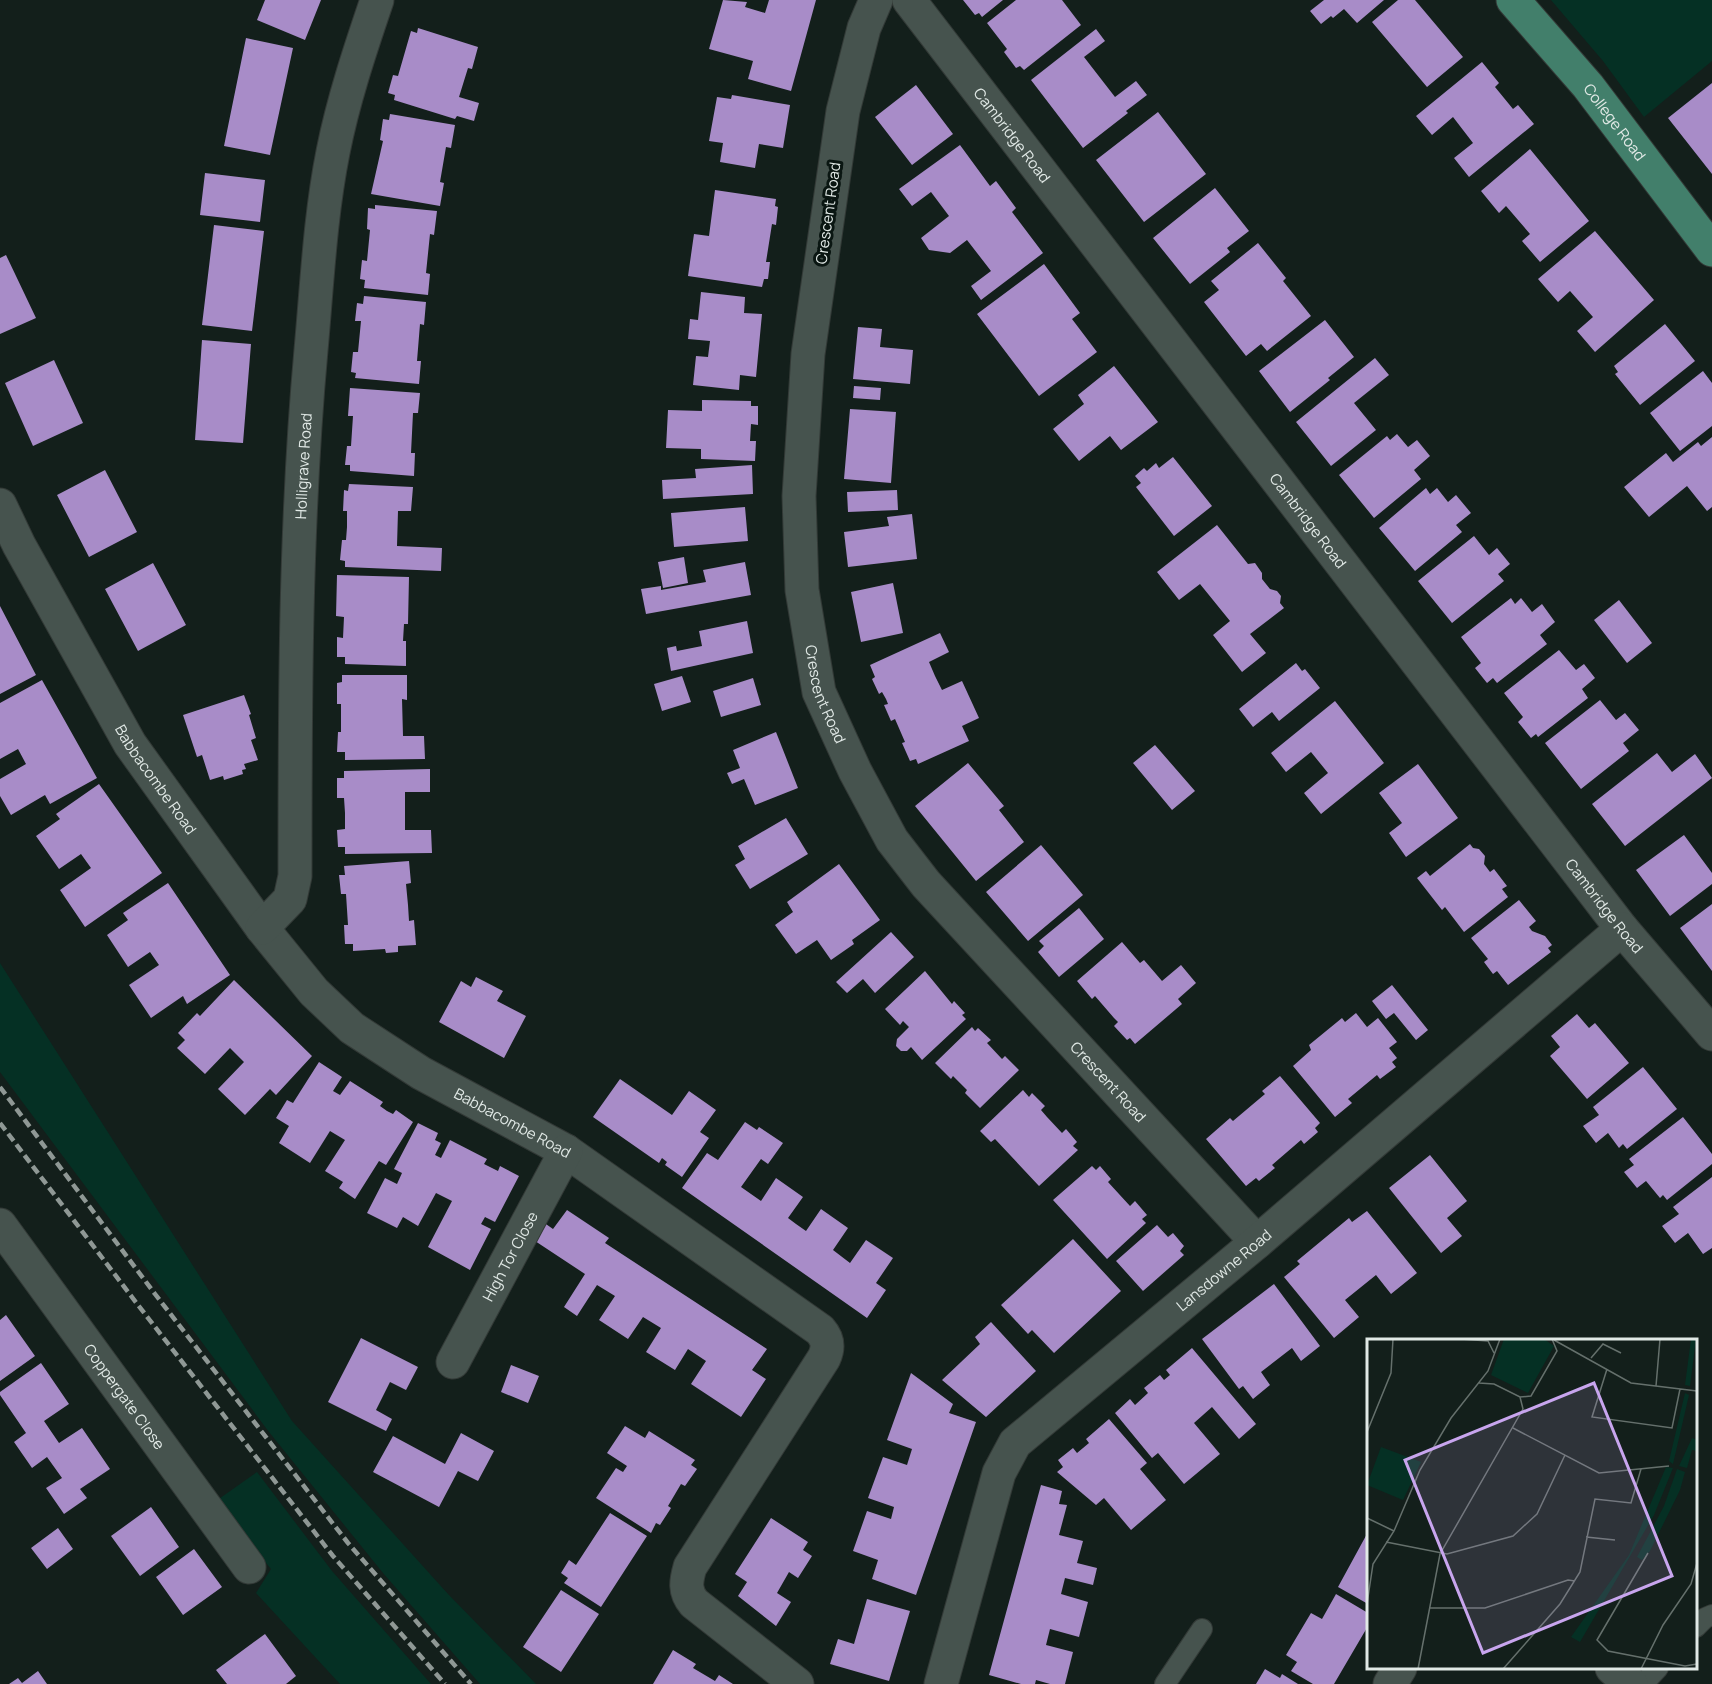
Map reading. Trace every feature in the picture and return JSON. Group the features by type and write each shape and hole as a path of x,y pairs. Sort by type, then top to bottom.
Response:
{"main road":[{"name":"College Road","path":"1513,0 1588,86 1712,249"}],"street":[{"name":"Holligrave Road","path":"262,928 290,899 295,876 298,550 307,399 320,249 333,153 357,57 377,0"},
{"name":"Crescent Road","path":"876,0 864,28 843,111 808,354 799,496 802,590 819,692 855,771 892,840 926,884 1257,1242"},
{"name":"Cambridge Road","path":"909,0 1622,929 1712,1034"},
{"name":"Babbacombe Road","path":"0,505 19,545 130,744 262,928 314,992 352,1028 421,1073 566,1151 825,1335 828,1350 824,1358 690,1567 687,1578 687,1595 694,1603 797,1684"},
{"name":"Lansdowne Road","path":"941,1684 999,1473 1015,1443 1257,1242 1622,929"},
{"name":"High Tor Close","path":"453,1362 566,1151"},
{"name":"Coppergate Close","path":"0,1225 249,1566"},
{"path":"1390,1684 1399,1669"},
{"path":"1613,1669 1631,1684"}],"lane":[{"path":"1697,1626 1705,1618 1712,1616"},
{"path":"1165,1684 1202,1629"},
{"path":"1643,1684 1657,1669"}],"green space":[{"path":"1551,0 1712,0 1712,61 1644,117 1603,61"},
{"path":"0,963 292,1421 448,1594 536,1684 480,1684 383,1573 269,1432 0,1072"},
{"path":"257,1472 332,1571 431,1684 340,1684 256,1593 271,1569 216,1501"}],"building":[{"path":"265,0 321,0 305,40 257,20"},
{"path":"723,0 747,2 745,7 765,13 769,0 816,0 791,91 748,79 753,61 709,49"},
{"path":"963,0 1003,0 982,17 979,13 975,15"},
{"path":"1016,0 1062,0 1081,25 1024,70 1020,66 1016,68 1004,52 1007,49 987,23"},
{"path":"1324,0 1384,0 1357,23 1344,9 1321,24 1310,11"},
{"path":"1398,0 1415,0 1463,57 1427,87 1372,22"},
{"path":"418,28 478,47 472,69 468,68 459,97 479,103 474,121 457,116 455,119 394,100 395,95 388,93 393,75 398,76 411,31 417,33"},
{"path":"1096,29 1105,41 1084,57 1115,97 1136,81 1147,95 1083,148 1031,80"},
{"path":"246,38 293,48 270,155 224,146"},
{"path":"1482,62 1499,83 1495,87 1513,109 1518,105 1534,124 1469,177 1454,158 1473,143 1453,117 1432,135 1416,116"},
{"path":"1712,83 1712,174 1668,118"},
{"path":"916,85 953,134 912,165 875,117"},
{"path":"732,95 790,105 783,148 759,144 755,168 720,162 723,143 709,141 717,97 731,99"},
{"path":"1158,112 1206,174 1144,222 1096,160"},
{"path":"390,114 455,125 451,148 446,147 440,182 444,183 440,206 371,194 383,141 380,140 383,119 389,120"},
{"path":"960,145 990,186 996,181 1016,208 1012,212 1043,253 981,300 971,286 991,271 967,240 950,253 929,250 921,238 949,216 931,192 912,206 899,189"},
{"path":"1530,149 1589,221 1540,262 1522,241 1530,234 1506,206 1499,213 1481,191"},
{"path":"205,173 265,180 260,222 200,215"},
{"path":"1215,188 1249,231 1227,248 1230,252 1190,284 1153,238"},
{"path":"715,190 776,199 775,206 778,207 776,225 772,224 766,262 770,262 768,279 764,279 762,287 688,276 694,234 709,236"},
{"path":"375,205 437,211 434,235 430,234 426,273 430,274 428,295 364,288 365,280 360,279 362,260 367,261 370,230 367,229 368,208 375,209"},
{"path":"214,225 264,231 252,331 202,325"},
{"path":"1595,231 1654,300 1595,352 1577,331 1593,317 1570,291 1558,302 1538,279"},
{"path":"1258,243 1286,278 1283,281 1311,316 1267,351 1261,344 1246,356 1204,302 1219,290 1211,281"},
{"path":"6,255 36,318 0,334 0,258"},
{"path":"1044,264 1080,313 1072,319 1097,352 1039,396 977,314"},
{"path":"701,292 745,297 744,313 762,314 756,377 740,375 739,390 693,385 696,356 708,357 710,341 688,339 690,319 698,320"},
{"path":"364,296 426,302 424,325 420,324 417,361 421,361 419,384 355,378 356,373 351,372 353,352 358,352 361,321 355,321 357,303 363,304"},
{"path":"1325,320 1354,357 1328,378 1330,380 1290,412 1259,371"},
{"path":"1665,324 1695,361 1640,405 1615,374 1618,372 1614,366"},
{"path":"858,327 882,329 880,347 913,350 910,384 853,379"},
{"path":"202,340 251,344 243,443 195,440"},
{"path":"1375,358 1389,375 1354,403 1376,430 1331,466 1296,422"},
{"path":"54,360 83,423 33,446 5,383"},
{"path":"1114,366 1158,422 1121,450 1110,436 1079,461 1053,429 1084,404 1078,395"},
{"path":"1703,371 1712,383 1712,426 1680,451 1650,413"},
{"path":"854,386 881,388 880,400 853,398"},
{"path":"350,388 420,393 418,413 413,413 411,453 415,453 414,476 350,471 350,465 345,465 347,446 351,446 353,416 348,416"},
{"path":"702,400 751,401 751,406 758,406 758,425 751,424 750,441 756,441 755,461 701,459 701,449 666,448 668,410 702,411"},
{"path":"850,409 896,412 891,483 844,479"},
{"path":"1397,434 1408,447 1417,440 1430,456 1414,470 1421,479 1374,518 1339,475 1387,436 1390,440"},
{"path":"1712,437 1712,507 1707,511 1687,486 1649,517 1624,487 1666,453 1673,462 1698,442 1701,446"},
{"path":"1173,457 1212,506 1174,536 1136,487 1141,483 1135,476 1144,468 1147,471 1156,463 1159,468"},
{"path":"752,465 753,494 663,499 662,480 696,478 695,469"},
{"path":"105,470 137,532 89,557 57,495"},
{"path":"349,484 413,487 411,511 398,511 397,546 442,548 441,571 345,567 345,561 340,560 342,540 346,540 347,527 347,511 343,511 344,490 348,491"},
{"path":"1426,488 1430,494 1437,488 1448,502 1456,495 1471,513 1456,525 1462,532 1415,571 1379,528"},
{"path":"897,490 898,510 848,512 847,492"},
{"path":"745,507 748,541 674,547 671,513"},
{"path":"912,514 917,559 848,567 844,532 889,526 887,517"},
{"path":"1217,525 1248,564 1255,563 1262,573 1262,579 1270,589 1277,591 1281,596 1280,603 1284,608 1250,634 1266,653 1242,672 1213,635 1230,621 1200,584 1179,600 1157,572"},
{"path":"1474,536 1489,555 1497,548 1510,564 1498,574 1504,581 1452,623 1418,581"},
{"path":"684,557 688,583 663,588 658,562"},
{"path":"745,562 751,595 646,614 641,589 661,586 661,590 706,582 703,570"},
{"path":"153,563 186,625 138,651 105,589"},
{"path":"337,575 409,577 408,624 404,624 403,641 406,641 406,666 345,664 345,657 337,657 337,637 343,638 344,617 336,616"},
{"path":"893,583 903,633 861,642 851,592"},
{"path":"1511,598 1515,604 1521,598 1532,612 1542,604 1555,622 1540,635 1547,644 1497,683 1493,678 1487,683 1475,668 1481,663 1461,637"},
{"path":"1619,600 1652,643 1627,663 1594,620"},
{"path":"0,606 36,675 0,694"},
{"path":"747,621 753,653 671,671 667,648 676,646 677,651 702,646 699,631"},
{"path":"940,633 949,652 929,662 935,676 942,690 962,681 979,718 962,726 969,741 918,764 916,759 910,761 895,719 891,721 884,705 888,704 886,699 882,692 879,694 872,679 875,677 870,665"},
{"path":"1559,650 1576,670 1584,664 1595,678 1582,689 1588,698 1538,737 1536,734 1531,738 1518,722 1523,717 1504,693"},
{"path":"1296,663 1302,671 1305,669 1320,688 1279,721 1272,712 1253,727 1239,709"},
{"path":"342,675 407,675 407,700 402,699 403,736 424,736 425,759 345,760 345,752 337,752 338,732 341,732 341,704 337,704 337,683 342,682"},
{"path":"682,676 691,702 662,711 654,684"},
{"path":"753,678 761,705 721,717 713,691"},
{"path":"42,680 97,778 50,804 45,795 11,815 0,796 0,779 26,764 18,749 0,759 0,703"},
{"path":"244,695 251,714 249,715 256,738 251,740 258,760 244,764 246,769 242,770 243,774 224,780 223,776 210,780 202,755 197,757 183,715"},
{"path":"1600,700 1616,720 1625,713 1639,730 1623,743 1629,751 1581,789 1545,743"},
{"path":"1335,701 1384,763 1321,814 1304,793 1328,773 1311,752 1286,772 1271,753"},
{"path":"776,732 798,788 755,805 744,779 732,784 727,773 740,768 733,750"},
{"path":"1155,745 1195,791 1172,810 1133,763"},
{"path":"1657,753 1672,772 1695,754 1712,778 1625,846 1592,804"},
{"path":"968,763 1004,806 999,810 1024,842 976,881 915,806"},
{"path":"1418,764 1458,818 1406,857 1389,833 1402,823 1379,793"},
{"path":"430,769 430,792 405,792 405,830 431,830 432,853 345,854 345,847 338,847 337,830 345,829 345,813 344,798 337,798 337,778 344,778 344,771"},
{"path":"99,784 162,873 85,927 60,890 91,868 81,854 59,869 36,836 60,819 56,814"},
{"path":"786,818 808,854 750,889 735,865 745,859 738,846"},
{"path":"1684,835 1712,873 1712,884 1670,916 1636,870"},
{"path":"1470,844 1485,856 1484,864 1490,872 1494,869 1507,886 1502,889 1508,897 1464,932 1445,907 1442,910 1417,878 1426,871 1430,876"},
{"path":"1041,845 1083,895 1028,941 986,892"},
{"path":"409,861 411,883 406,884 409,921 414,920 416,945 398,946 398,952 386,953 385,949 353,951 353,944 345,944 344,925 348,925 346,894 341,894 339,875 345,875 344,866"},
{"path":"839,864 880,920 852,940 854,944 831,960 817,940 796,954 775,925 793,912 787,902"},
{"path":"168,883 230,975 187,1004 183,996 151,1018 129,985 159,965 150,952 128,967 107,935 128,920 123,913"},
{"path":"1519,900 1536,921 1529,927 1532,931 1545,936 1552,945 1548,948 1551,952 1508,985 1497,971 1493,974 1484,962 1488,959 1471,938"},
{"path":"1712,904 1712,971 1680,928"},
{"path":"1079,908 1104,939 1059,977 1038,952 1044,946 1039,941"},
{"path":"891,932 914,957 875,993 863,979 847,993 836,982"},
{"path":"1122,942 1140,963 1144,960 1162,981 1181,965 1196,983 1178,999 1182,1004 1135,1044 1130,1038 1127,1040 1114,1026 1118,1022 1095,996 1092,999 1077,981"},
{"path":"925,971 952,1004 954,1001 965,1013 962,1015 966,1019 922,1060 911,1047 907,1051 901,1051 896,1046 897,1039 909,1027 903,1021 900,1025 885,1009"},
{"path":"476,977 503,991 497,1001 526,1016 504,1058 439,1022 461,981 471,987"},
{"path":"234,980 312,1056 276,1095 270,1089 245,1115 218,1089 244,1062 230,1048 205,1074 177,1048 185,1040 178,1033 197,1013 200,1016"},
{"path":"1392,985 1428,1030 1416,1040 1394,1013 1386,1019 1372,1001"},
{"path":"1356,1013 1367,1027 1378,1018 1397,1042 1389,1048 1397,1058 1392,1062 1396,1067 1380,1079 1377,1075 1348,1099 1352,1103 1335,1117 1293,1066 1311,1050 1309,1045 1342,1018 1345,1022"},
{"path":"1577,1014 1589,1028 1595,1023 1629,1063 1587,1099 1550,1056 1560,1047 1551,1036"},
{"path":"972,1027 975,1031 978,1028 991,1040 987,1043 1002,1059 1005,1056 1019,1070 980,1108 953,1076 951,1079 935,1063"},
{"path":"319,1062 342,1077 333,1091 340,1095 350,1081 383,1102 380,1106 387,1111 393,1114 396,1110 413,1122 386,1165 379,1161 355,1199 339,1188 343,1182 325,1171 345,1140 330,1131 310,1163 279,1143 289,1126 276,1118 287,1100 293,1103"},
{"path":"1643,1067 1677,1109 1627,1149 1623,1144 1619,1148 1608,1133 1596,1143 1583,1126 1599,1115 1593,1107"},
{"path":"1280,1076 1320,1123 1315,1128 1318,1132 1304,1144 1301,1140 1272,1165 1275,1168 1259,1181 1256,1178 1246,1186 1206,1139 1230,1118 1233,1121 1265,1094 1262,1091"},
{"path":"620,1079 672,1115 689,1091 716,1110 700,1132 709,1138 682,1177 665,1165 667,1162 662,1158 659,1163 593,1117"},
{"path":"1023,1090 1029,1097 1032,1093 1045,1106 1041,1110 1047,1117 1062,1133 1066,1129 1077,1142 1073,1146 1078,1150 1039,1186 995,1139 991,1142 980,1131"},
{"path":"1683,1117 1712,1154 1712,1164 1667,1200 1663,1195 1660,1198 1646,1181 1637,1188 1624,1172 1634,1165 1629,1159"},
{"path":"745,1122 757,1130 759,1127 783,1143 768,1164 761,1159 741,1187 761,1201 776,1178 803,1197 788,1218 806,1231 821,1209 848,1228 833,1250 850,1263 866,1240 893,1258 876,1283 886,1290 867,1318 682,1188 707,1153 718,1160"},
{"path":"418,1123 438,1133 435,1140 441,1143 435,1155 441,1158 450,1140 487,1159 484,1164 498,1171 500,1166 519,1176 495,1222 485,1217 481,1224 491,1229 470,1270 428,1247 452,1201 436,1193 418,1226 403,1217 397,1228 367,1213 385,1178 397,1184 402,1173 394,1169"},
{"path":"1430,1155 1467,1201 1447,1218 1462,1236 1441,1253 1389,1188"},
{"path":"1092,1166 1096,1170 1100,1166 1111,1179 1108,1182 1130,1206 1135,1201 1147,1215 1142,1219 1146,1223 1107,1259 1053,1200"},
{"path":"1712,1177 1712,1248 1703,1254 1688,1233 1675,1243 1662,1226 1679,1214 1673,1207"},
{"path":"567,1210 609,1238 605,1243 767,1349 752,1370 766,1379 741,1417 691,1384 706,1361 688,1349 675,1370 646,1352 661,1328 643,1317 628,1339 599,1320 615,1296 597,1285 577,1316 564,1307 585,1274 532,1239 543,1222 553,1229"},
{"path":"1367,1211 1417,1273 1391,1294 1376,1275 1345,1300 1359,1317 1334,1338 1284,1277 1300,1264 1297,1261 1349,1218 1352,1222"},
{"path":"1157,1225 1168,1237 1173,1233 1184,1246 1180,1251 1184,1255 1143,1291 1116,1261"},
{"path":"1073,1239 1121,1291 1054,1353 1032,1330 1028,1334 1001,1305"},
{"path":"1274,1284 1320,1346 1301,1361 1292,1348 1261,1372 1270,1385 1253,1399 1243,1386 1239,1389 1202,1339"},
{"path":"6,1315 35,1356 0,1381 0,1320"},
{"path":"991,1322 1036,1371 986,1417 942,1380 980,1344 975,1337"},
{"path":"361,1338 418,1367 406,1390 390,1382 376,1410 392,1419 386,1431 328,1402"},
{"path":"1192,1348 1256,1424 1239,1439 1212,1407 1194,1423 1220,1454 1184,1484 1158,1453 1152,1458 1115,1413 1130,1399 1135,1405 1148,1393 1144,1388 1160,1375 1164,1380 1170,1375 1166,1370"},
{"path":"41,1363 69,1404 44,1421 59,1443 82,1428 110,1469 80,1489 87,1498 64,1514 46,1488 62,1478 47,1457 32,1468 14,1442 26,1433 0,1395 0,1392"},
{"path":"511,1365 539,1376 528,1403 501,1392"},
{"path":"911,1373 953,1404 949,1413 976,1422 916,1595 872,1579 878,1560 853,1551 867,1511 891,1519 894,1507 868,1498 883,1457 907,1465 912,1449 887,1440"},
{"path":"1109,1419 1147,1463 1140,1469 1166,1500 1131,1530 1104,1498 1096,1505 1057,1472 1063,1467 1058,1460 1073,1448 1077,1453 1089,1443 1086,1439"},
{"path":"625,1426 645,1438 649,1431 695,1460 691,1465 697,1469 685,1486 681,1484 668,1506 671,1508 660,1525 656,1523 651,1533 596,1498 616,1468 623,1472 627,1466 607,1453"},
{"path":"461,1433 494,1451 478,1481 458,1471 439,1507 373,1472 393,1436 445,1464"},
{"path":"1041,1485 1062,1491 1059,1504 1067,1505 1059,1535 1083,1541 1077,1563 1097,1568 1093,1585 1065,1578 1061,1594 1088,1602 1079,1637 1050,1629 1046,1645 1073,1652 1065,1684 1050,1684 1036,1680 1035,1684 1021,1684 989,1675"},
{"path":"151,1507 179,1547 140,1576 111,1536"},
{"path":"610,1513 647,1536 601,1607 564,1583 568,1578 561,1573 569,1560 576,1565"},
{"path":"771,1518 808,1542 803,1550 812,1556 798,1578 789,1572 777,1593 791,1602 776,1626 738,1596 747,1582 735,1574"},
{"path":"58,1528 73,1549 47,1569 31,1548"},
{"path":"1367,1534 1367,1603 1338,1587"},
{"path":"194,1549 222,1587 183,1615 156,1577"},
{"path":"561,1590 599,1614 561,1672 523,1647"},
{"path":"1336,1594 1367,1612 1367,1628 1334,1684 1313,1684 1291,1671 1297,1662 1286,1655 1311,1613 1322,1619"},
{"path":"867,1599 910,1611 889,1681 830,1664 838,1639 854,1644"},
{"path":"265,1634 296,1676 286,1684 227,1684 216,1670"},
{"path":"673,1650 696,1664 693,1668 715,1681 719,1675 733,1684 653,1684"},
{"path":"1265,1669 1280,1678 1282,1674 1298,1684 1256,1684"},
{"path":"38,1671 47,1684 9,1684 18,1678 22,1683"}],"railway":[{"path":"0,1087 155,1294 348,1543 471,1684"},
{"path":"0,1123 333,1556 445,1684"}]}
